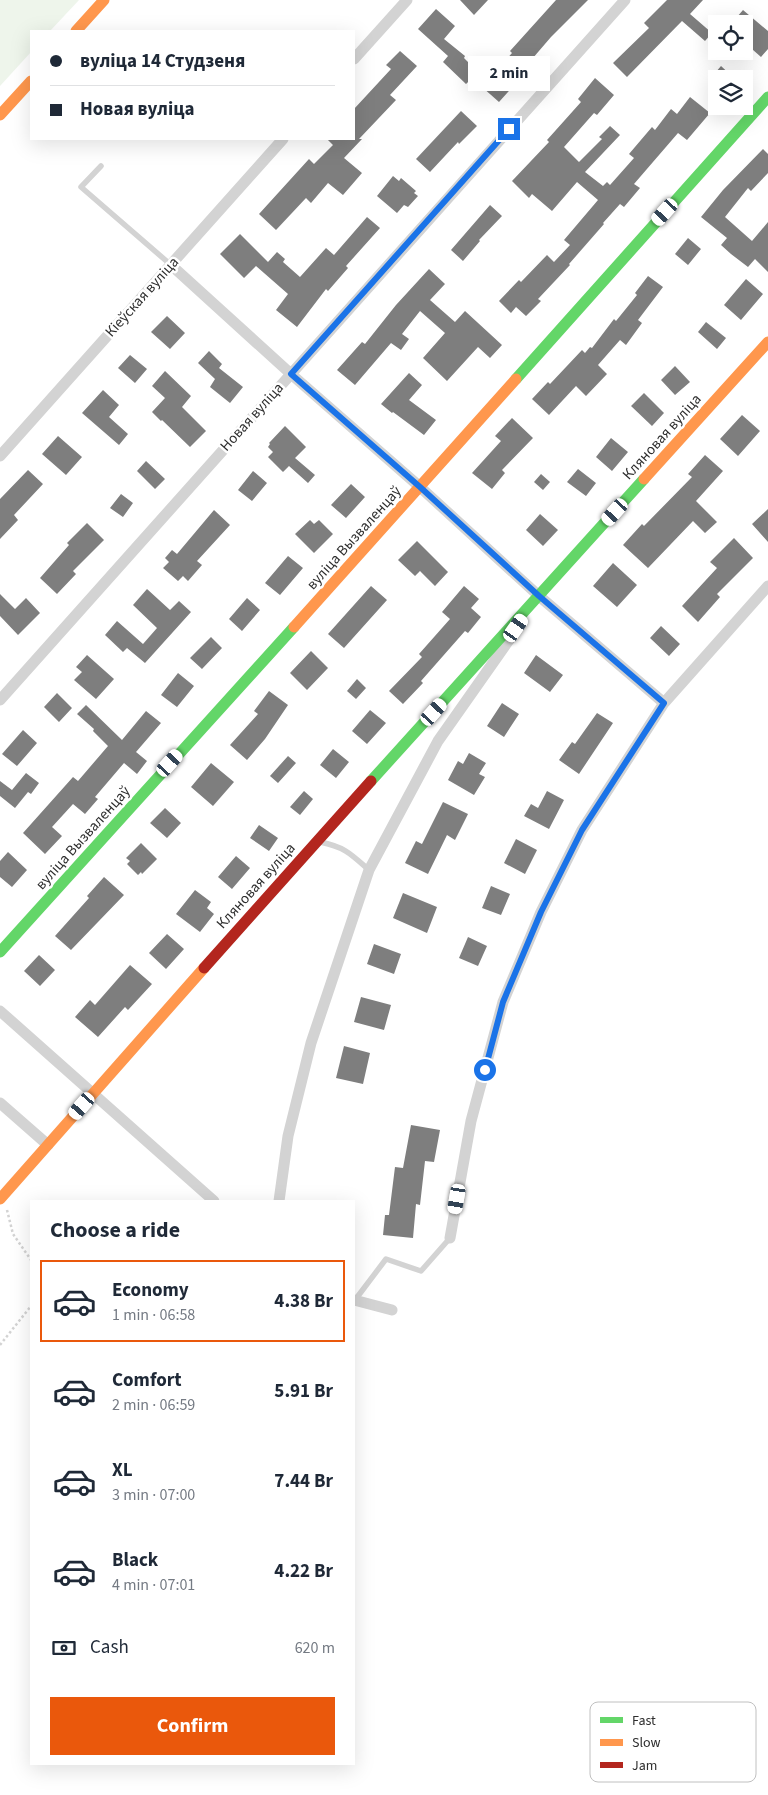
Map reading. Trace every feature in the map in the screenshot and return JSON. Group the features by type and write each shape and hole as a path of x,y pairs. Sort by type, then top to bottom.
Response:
{"street":[{"path":"77,30 104,0"},
{"path":"355,58 407,0"},
{"name":"Новая вуліца","path":"0,700 625,0"},
{"path":"0,116 30,82"},
{"name":"вуліца Вызваленцаў","path":"0,952 420,487 768,96"},
{"name":"Кіеўская вуліца","path":"0,456 282,140"},
{"path":"171,265 539,596 664,703"},
{"name":"Кляновая вуліца","path":"2,1197 316,842 768,342"},
{"path":"450,1238 472,1120 503,1002 541,912 582,830 664,703 768,586"},
{"name":"Кляновая вуліца","path":"279,1200 288,1136 311,1043 369,870 438,741 539,596"},
{"path":"0,1011 213,1200"},
{"path":"0,1102 48,1145"},
{"path":"355,1300 392,1310"}],"lane":[{"path":"101,166 81,187 171,265"},
{"path":"316,842 337,846 352,854 369,870"},
{"path":"355,1299 386,1259 421,1271 450,1238"}],"path":[{"path":"2,1197 13,1234 30,1259"},
{"path":"0,1345 30,1307"}],"shaded area":[{"path":"0,0 79,0 51,30 30,30 30,53 0,86"}],"building":[{"path":"460,0 488,0 474,15"},
{"path":"556,0 588,0 551,37 520,73 523,75 499,102 482,87 512,53 510,51"},
{"path":"667,0 703,0 690,14 708,30 708,38 705,41 682,21 627,77 613,63 649,28 644,23"},
{"path":"436,9 455,26 444,39 465,56 464,58 478,72 466,84 443,62 448,56 418,29"},
{"path":"743,10 749,15 739,15"},
{"path":"753,18 768,31 768,49 761,57 753,50"},
{"path":"400,51 417,66 390,95 396,100 359,139 362,139 344,158 362,173 343,195 328,183 311,203 306,198 276,230 259,214 309,159 314,164 333,145 328,140 355,140 355,108 391,69 386,65"},
{"path":"595,78 614,95 597,115 594,113 564,147 579,162 602,139 599,137 610,126 620,135 585,172 603,186 607,182 610,185 634,158 629,154 652,127 655,130 671,109 677,114 690,97 708,111 708,115 687,140 678,133 634,184 640,188 624,207 620,204 603,223 570,265 538,299 541,301 526,316 516,307 511,313 499,301 519,280 521,282 547,255 554,262 570,245 564,240 598,200 577,182 552,211 532,194 529,198 512,181 549,142 547,140 581,102 578,99"},
{"path":"461,111 477,126 459,144 458,142 430,172 416,159"},
{"path":"763,149 768,154 768,173 751,191 748,188 725,217 752,241 768,222 768,272 755,259 748,267 731,254 721,245 727,238 701,217 723,190"},
{"path":"393,176 399,181 401,178 416,191 414,193 418,196 408,207 404,205 397,213 377,196"},
{"path":"490,205 502,216 479,240 463,261 451,250"},
{"path":"367,217 380,228 346,266 348,268 328,291 326,289 297,327 276,310 288,294 256,266 244,278 220,254 240,234 268,262 277,252 285,259 283,262 300,277 326,248 334,255"},
{"path":"688,238 701,249 688,265 675,254"},
{"path":"429,269 445,284 430,300 455,322 465,311 502,345 490,358 478,347 447,381 423,358 445,333 420,311 402,334 409,339 401,350 391,343 355,385 337,370 362,342 365,344 396,305"},
{"path":"648,276 663,287 638,320 642,323 626,345 620,340 598,365 607,374 586,396 576,386 549,415 532,399 548,382 550,384 582,350 585,353 590,347 592,348 614,319 616,321 637,295 635,293"},
{"path":"746,279 763,294 741,320 724,305"},
{"path":"167,316 185,333 170,349 151,332"},
{"path":"706,322 726,338 717,349 698,332"},
{"path":"209,351 222,364 219,368 243,387 230,403 210,387 215,379 198,363"},
{"path":"130,355 147,369 135,383 118,368"},
{"path":"675,366 690,382 675,395 661,380"},
{"path":"165,371 191,396 182,407 206,431 190,447 152,412 165,398 152,386"},
{"path":"409,373 422,385 409,400 436,420 424,435 381,404"},
{"path":"103,390 119,405 109,417 128,434 119,445 82,413"},
{"path":"644,393 664,413 652,426 631,406"},
{"path":"742,415 760,431 738,456 720,439"},
{"path":"512,418 533,438 502,470 505,473 492,489 472,473 501,441 495,436"},
{"path":"285,426 306,447 295,458 315,475 308,483 289,466 283,472 268,457 273,452 268,447 269,443"},
{"path":"58,436 82,457 66,475 42,454"},
{"path":"611,438 628,452 612,471 596,457"},
{"path":"705,455 723,471 696,501 717,522 705,533 693,521 648,568 623,545 642,524 644,526 692,477 688,474"},
{"path":"146,461 165,479 155,489 137,471"},
{"path":"578,469 596,483 586,496 567,482"},
{"path":"28,470 43,484 14,515 18,520 0,539 0,499"},
{"path":"253,471 267,483 252,501 238,490"},
{"path":"541,474 550,482 543,490 534,482"},
{"path":"351,484 365,497 346,518 331,505"},
{"path":"121,494 133,503 123,517 110,508"},
{"path":"768,509 768,542 752,524"},
{"path":"214,510 230,525 197,561 202,565 188,581 183,576 178,581 163,568 169,562 165,558 172,550 177,554"},
{"path":"540,514 558,530 543,546 526,530"},
{"path":"310,520 314,524 319,520 333,534 314,553 295,534"},
{"path":"87,523 104,540 73,571 76,574 57,594 40,578 69,545 67,543"},
{"path":"734,538 753,558 717,594 720,597 698,622 682,606 717,568 710,562"},
{"path":"417,541 448,572 435,586 420,571 415,576 398,560"},
{"path":"288,556 303,568 280,595 265,583"},
{"path":"613,563 637,585 617,607 593,586"},
{"path":"371,586 387,600 344,648 328,634"},
{"path":"464,586 479,599 471,608 481,617 468,633 465,631 421,681 423,683 403,704 389,691 422,657 419,654 450,619 442,612"},
{"path":"147,589 170,610 179,601 191,612 145,663 127,648 123,652 105,635 117,621 143,644 157,628 133,605"},
{"path":"0,594 15,609 26,598 40,613 18,635 0,616"},
{"path":"247,598 260,610 242,631 229,619"},
{"path":"661,626 680,644 669,656 650,638"},
{"path":"211,637 222,648 202,669 190,658"},
{"path":"311,651 328,668 307,690 290,673"},
{"path":"87,655 114,679 96,699 74,680 82,672 76,667"},
{"path":"536,655 563,675 550,692 524,673"},
{"path":"178,673 194,686 177,707 161,695"},
{"path":"357,679 366,688 356,699 347,691"},
{"path":"269,691 288,705 265,739 247,760 230,745 258,714 254,711"},
{"path":"57,693 72,708 59,722 44,707"},
{"path":"502,703 519,714 504,737 487,726"},
{"path":"86,705 122,740 146,711 161,723 136,752 147,761 137,774 124,763 95,797 98,799 85,814 73,804 52,827 62,836 45,854 23,833 73,777 78,781 108,746 93,731 94,729 77,714"},
{"path":"370,710 386,723 367,744 352,731"},
{"path":"597,713 613,723 579,774 559,760 572,742 575,744"},
{"path":"23,730 37,743 17,766 2,754"},
{"path":"333,749 349,762 336,778 320,765"},
{"path":"469,753 486,763 479,774 485,777 474,795 448,780 458,761 463,764"},
{"path":"288,756 296,763 278,783 270,776"},
{"path":"211,763 234,782 213,806 191,787"},
{"path":"26,773 39,783 31,794 28,792 15,808 0,796 0,781 12,790"},
{"path":"304,791 313,799 300,815 290,807"},
{"path":"547,791 564,800 549,829 524,816 531,804 538,808"},
{"path":"443,802 468,814 455,840 447,835 428,874 405,863 416,841 422,844"},
{"path":"165,808 181,823 167,838 150,823"},
{"path":"259,825 278,838 269,851 250,838"},
{"path":"516,839 537,850 525,874 504,863"},
{"path":"141,843 157,859 142,874 141,872 138,875 127,864 130,861 126,858"},
{"path":"8,852 27,870 12,887 0,877 0,861"},
{"path":"236,856 250,868 232,889 218,877"},
{"path":"104,877 124,895 71,950 55,936 89,898 87,896"},
{"path":"491,886 510,894 501,915 482,908"},
{"path":"195,890 211,902 207,908 214,914 200,932 176,914"},
{"path":"403,893 437,907 427,933 393,918"},
{"path":"167,934 184,949 166,969 149,953"},
{"path":"468,937 487,946 478,966 459,958"},
{"path":"374,944 401,954 394,974 367,964"},
{"path":"39,955 55,970 40,986 24,971"},
{"path":"130,965 152,984 128,1010 125,1007 98,1037 75,1017 90,1000 95,1005"},
{"path":"361,997 391,1005 384,1030 354,1022"},
{"path":"344,1046 370,1053 363,1084 336,1078"},
{"path":"411,1125 440,1130 434,1162 425,1161 420,1205 416,1204 413,1238 383,1235 385,1215 389,1215 395,1167 403,1168"}],"traffic: fast":[{"path":"516,379 768,97"},
{"path":"371,781 644,479"},
{"path":"0,952 294,627"}],"traffic: slow":[{"path":"77,30 104,0"},
{"path":"0,115 30,82"},
{"path":"644,479 768,342"},
{"path":"294,627 516,379"},
{"path":"0,1199 204,968"}],"traffic: jam":[{"path":"204,968 371,781"}],"route":[{"path":"485,1070 503,1002 541,912 582,830 664,703 539,596 420,487 291,374 509,129"}]}
